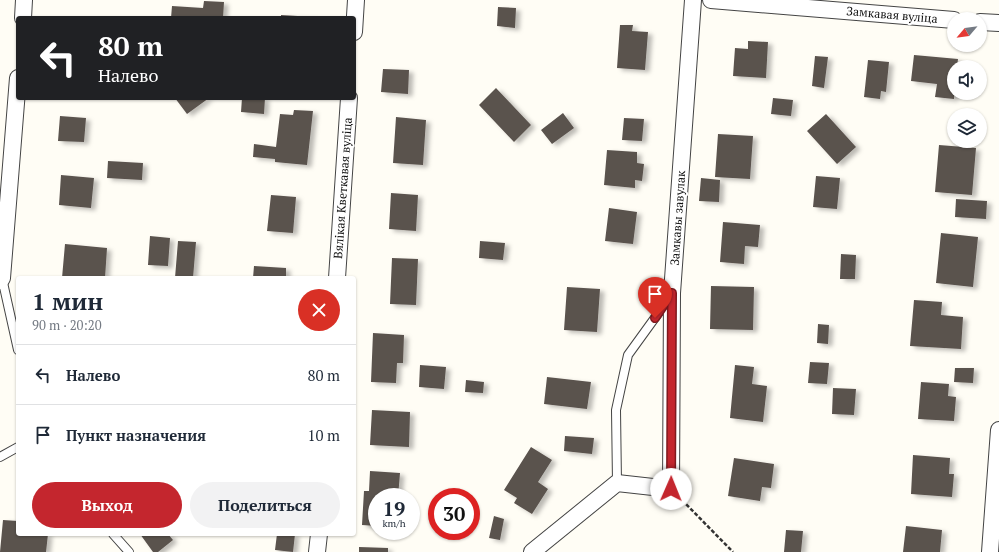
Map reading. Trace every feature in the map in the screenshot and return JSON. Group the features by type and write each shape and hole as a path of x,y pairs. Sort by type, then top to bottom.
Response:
{"street":[{"path":"23,16 24,0"},
{"path":"355,16 356,0"},
{"name":"Замкавы завулак","path":"671,489 672,293 693,0"},
{"name":"Замкавая вуліца","path":"711,0 947,19"},
{"path":"987,22 999,23"},
{"path":"1,279 16,100"},
{"name":"Вялікая Кветкавая вуліца","path":"337,276 349,100"},
{"path":"990,552 999,430"},
{"path":"532,552 617,483 671,489"},
{"path":"317,552 319,536"}],"lane":[{"path":"1,279 16,342"},
{"path":"617,483 616,410 628,355 672,293"},
{"path":"0,457 16,448"},
{"path":"115,536 129,552"}],"path":[{"path":"671,489 733,552"}],"building":[{"path":"204,1 224,2 223,16 171,16 172,6 203,8"},
{"path":"498,7 516,8 515,28 497,26"},
{"path":"620,25 633,25 632,31 648,32 645,70 617,68"},
{"path":"748,41 768,42 766,78 733,76 735,48 748,49"},
{"path":"914,55 958,59 947,60 947,98 935,97 937,84 911,81"},
{"path":"815,56 828,57 824,88 812,86"},
{"path":"868,60 889,62 886,92 881,91 880,99 864,97"},
{"path":"383,69 409,70 408,94 381,92"},
{"path":"496,88 531,125 514,142 479,105"},
{"path":"773,98 793,100 791,116 771,114"},
{"path":"176,100 206,100 187,114"},
{"path":"242,100 265,100 264,114 241,112"},
{"path":"294,110 313,111 307,165 275,162 275,159 253,157 254,144 276,147 280,114 293,115"},
{"path":"563,113 574,128 552,144 541,130"},
{"path":"826,114 856,147 837,164 807,131"},
{"path":"60,116 86,118 84,142 58,141"},
{"path":"396,117 426,120 423,165 393,163"},
{"path":"624,118 644,119 642,141 622,140"},
{"path":"718,134 753,136 750,179 715,177"},
{"path":"939,145 947,146 947,148 976,148 972,195 935,192"},
{"path":"607,150 637,152 637,163 644,164 642,181 635,180 635,188 604,185"},
{"path":"108,161 143,163 142,180 107,178"},
{"path":"61,175 94,178 91,208 59,205"},
{"path":"816,176 840,178 837,209 813,207"},
{"path":"701,178 720,180 719,202 699,201"},
{"path":"391,193 418,195 416,231 389,229"},
{"path":"271,195 296,197 293,233 267,231"},
{"path":"956,199 987,201 986,219 955,217"},
{"path":"609,208 637,212 633,244 605,241"},
{"path":"723,222 760,225 758,247 745,246 744,264 720,262"},
{"path":"941,233 978,237 973,287 936,283"},
{"path":"150,236 170,238 168,266 148,265"},
{"path":"178,241 196,242 193,276 175,276"},
{"path":"480,241 505,243 503,260 479,258"},
{"path":"65,244 107,248 105,276 62,276"},
{"path":"841,254 856,255 855,279 840,279"},
{"path":"392,258 418,259 416,305 390,304"},
{"path":"254,266 286,268 286,276 253,276"},
{"path":"711,286 754,287 753,330 710,329"},
{"path":"567,287 600,289 597,332 564,330"},
{"path":"914,300 942,302 941,315 963,317 961,349 910,346"},
{"path":"818,324 829,325 828,344 817,343"},
{"path":"373,333 404,335 403,363 397,363 396,383 371,382"},
{"path":"810,362 829,363 827,384 808,383"},
{"path":"420,365 446,367 444,389 419,387"},
{"path":"735,365 754,367 752,384 767,386 763,422 730,418"},
{"path":"955,368 974,368 973,383 954,382"},
{"path":"547,377 591,382 587,409 544,404"},
{"path":"466,380 484,382 483,393 465,392"},
{"path":"921,382 949,384 948,396 956,397 954,421 918,419"},
{"path":"833,388 856,389 854,415 832,414"},
{"path":"372,410 410,412 409,447 370,445"},
{"path":"565,436 594,438 592,454 564,451"},
{"path":"531,447 552,460 538,482 548,489 532,514 514,503 517,498 504,490"},
{"path":"913,455 950,458 949,474 954,474 952,497 911,494"},
{"path":"734,458 774,464 771,488 762,487 760,501 728,496"},
{"path":"370,471 400,473 399,488 369,488"},
{"path":"364,491 368,491 368,525 362,525"},
{"path":"494,516 504,519 500,540 489,538"},
{"path":"3,520 16,521 16,536 48,536 46,552 0,552"},
{"path":"906,526 942,530 940,552 903,552"},
{"path":"786,530 803,531 801,552 784,552"},
{"path":"141,536 170,536 173,540 158,552 153,552"},
{"path":"277,536 295,536 293,552 275,550"},
{"path":"359,547 388,548 388,552 359,552"}],"route":[{"path":"655,318 672,293 671,489"}]}
